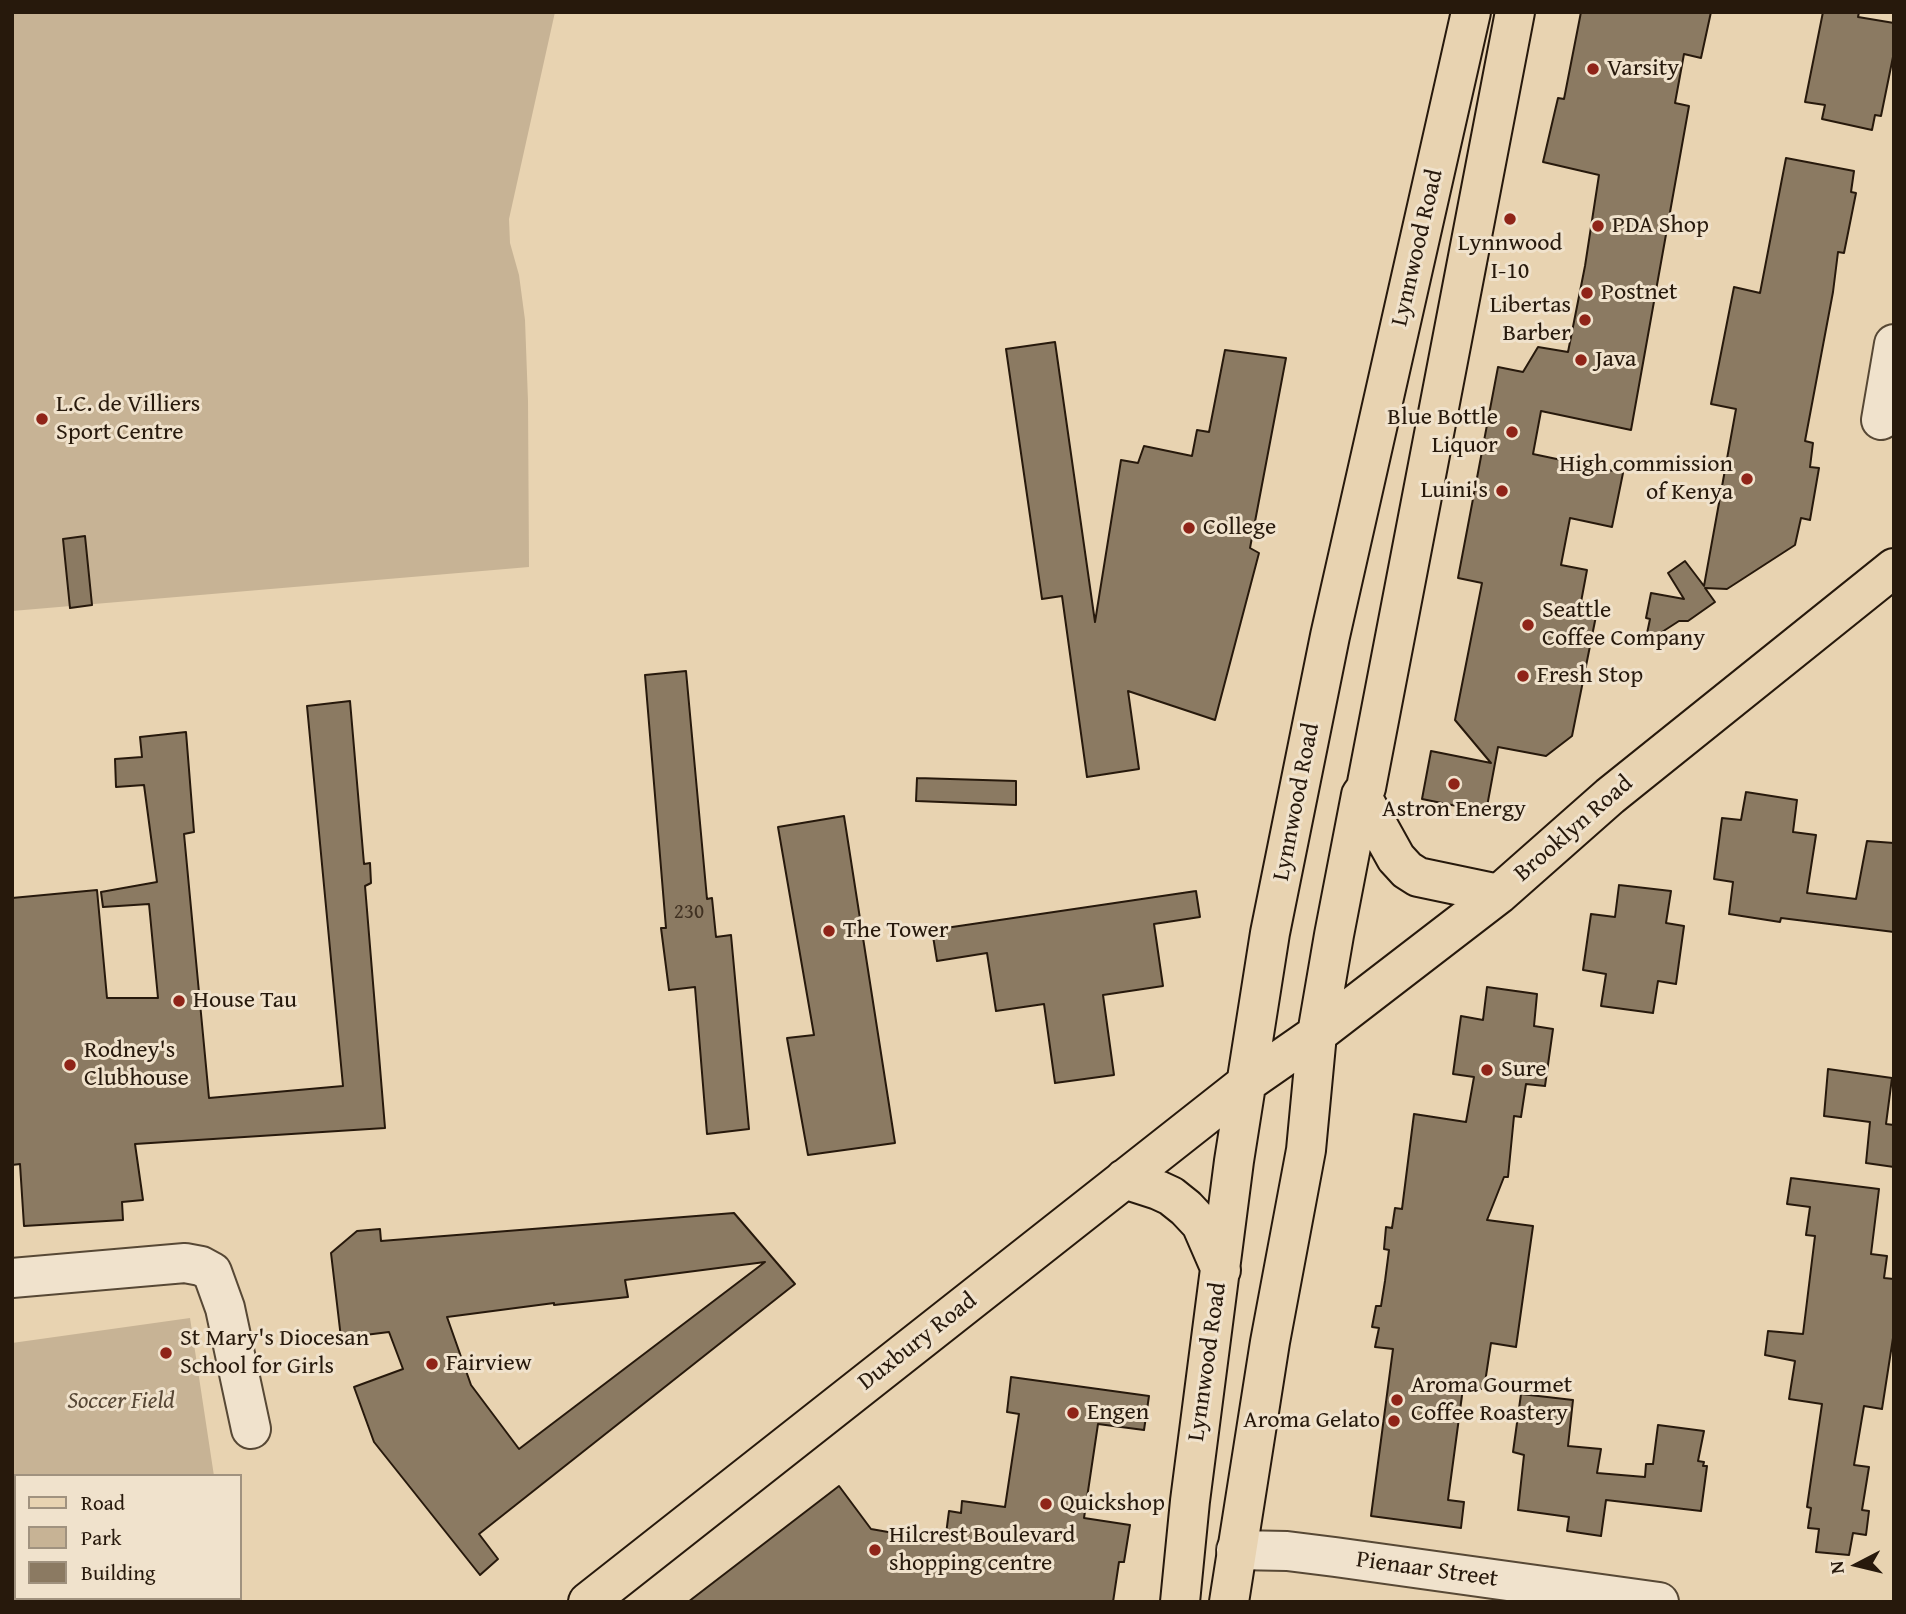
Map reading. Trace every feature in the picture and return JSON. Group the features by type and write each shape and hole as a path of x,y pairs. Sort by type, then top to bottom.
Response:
{"main road":[{"name":"Lynnwood Road","path":"1180,1602 1190,1501 1234,1161 1270,933 1330,636 1471,12"},
{"name":"Lynnwood Road","path":"1229,1602 1270,1342 1306,1150 1317,1034 1361,794 1366,788 1515,12"},
{"name":"Brooklyn Road","path":"1248,1082 1317,1034 1499,894 1610,796 1894,568"},
{"path":"1361,794 1390,849 1407,870 1418,877 1499,894"},
{"name":"Duxbury Road","path":"588,1602 1248,1082"},
{"path":"1124,1179 1171,1196 1186,1208 1201,1224 1221,1270"},
{"path":"1197,1602 1206,1564 1211,1557 1236,1550"}],"street":[{"path":"1881,420 1894,344"},
{"path":"12,1278 185,1263 201,1266 212,1272 225,1308 251,1430"},
{"name":"Pienaar Street","path":"1236,1550 1287,1551 1659,1602"}],"green space":[{"path":"12,12 555,12 509,219 510,243 519,275 525,320 529,567 12,611"},
{"name":"Soccer Field","path":"190,1318 214,1474 14,1474 12,1562 12,1343"}],"building":[{"path":"1581,12 1711,12 1701,58 1684,54 1675,103 1689,106 1631,430 1541,411 1533,454 1623,473 1612,527 1570,518 1561,565 1587,570 1581,602 1598,606 1572,736 1546,756 1498,747 1486,812 1422,799 1431,751 1491,763 1455,720 1482,583 1458,578 1498,367 1523,372 1538,347 1568,352 1599,175 1543,162 1558,98 1564,99"},
{"path":"1823,12 1859,12 1858,17 1894,23 1894,52 1881,116 1875,115 1872,130 1822,119 1825,105 1805,102"},
{"path":"1786,158 1854,171 1851,192 1856,193 1844,253 1838,252 1805,441 1813,443 1810,467 1819,468 1810,520 1801,518 1795,545 1727,589 1705,588 1715,602 1688,621 1679,621 1645,643 1650,619 1646,618 1651,593 1684,599 1668,573 1685,561 1704,586 1736,409 1711,404 1734,287 1760,293"},
{"name":"College","path":"1055,342 1095,622 1121,460 1138,463 1144,446 1192,456 1197,430 1209,432 1225,350 1286,358 1250,548 1259,553 1215,720 1128,691 1139,769 1087,777 1062,596 1042,599 1006,349"},
{"path":"85,536 92,605 70,608 63,539"},
{"path":"686,671 707,899 712,898 716,937 731,935 749,1129 707,1134 695,987 669,990 661,928 666,928 645,675"},
{"path":"350,701 364,864 370,863 371,883 365,886 385,1128 135,1144 143,1200 122,1202 123,1220 24,1226 20,1164 12,1165 12,898 97,890 107,998 158,998 149,904 103,907 101,892 157,882 144,785 116,787 115,759 142,757 140,737 186,732 194,832 184,834 209,1098 343,1086 307,706"},
{"path":"917,778 1016,781 1016,805 916,801"},
{"path":"1746,792 1797,800 1793,832 1816,835 1807,893 1856,899 1867,841 1894,843 1894,932 1781,918 1780,922 1729,914 1733,882 1714,879 1722,818 1741,820"},
{"name":"The Tower","path":"844,816 895,1143 808,1155 787,1038 814,1035 778,827"},
{"path":"1619,885 1671,891 1666,923 1684,926 1676,984 1658,981 1653,1013 1601,1006 1606,974 1583,970 1591,914 1615,917"},
{"path":"1196,891 1200,917 1154,924 1163,986 1103,995 1114,1075 1055,1083 1044,1004 996,1011 987,953 937,961 932,930"},
{"path":"1487,987 1537,994 1534,1026 1553,1029 1545,1086 1526,1084 1521,1117 1514,1116 1508,1177 1504,1177 1487,1220 1533,1226 1516,1347 1491,1343 1484,1389 1463,1388 1448,1500 1464,1502 1461,1528 1371,1516 1393,1349 1375,1347 1379,1328 1372,1327 1376,1306 1381,1306 1385,1281 1389,1250 1384,1249 1386,1227 1392,1228 1395,1208 1402,1209 1414,1114 1466,1122 1474,1077 1453,1074 1461,1016 1483,1020"},
{"path":"1828,1069 1892,1078 1886,1124 1894,1125 1894,1167 1866,1163 1870,1122 1824,1116"},
{"path":"1791,1178 1879,1189 1871,1254 1887,1256 1884,1278 1894,1279 1893,1338 1882,1409 1864,1406 1854,1465 1869,1467 1862,1510 1869,1511 1866,1535 1853,1533 1849,1555 1816,1552 1819,1529 1808,1528 1811,1508 1807,1507 1822,1404 1789,1399 1795,1361 1765,1355 1768,1331 1803,1334 1815,1236 1806,1235 1810,1207 1787,1204"},
{"name":"Fairview","path":"734,1213 795,1284 479,1534 498,1559 480,1575 374,1442 354,1387 403,1369 389,1332 341,1338 331,1253 357,1231 380,1229 381,1241","holes":["765,1262 519,1449 471,1385 447,1317 554,1303 628,1297 625,1280"]},
{"path":"1011,1377 1149,1396 1144,1430 1098,1424 1084,1518 1130,1525 1124,1562 1119,1562 1113,1602 688,1602 839,1486 871,1529 945,1542 949,1511 961,1513 962,1501 1005,1507 1019,1414 1007,1412"},
{"path":"1521,1394 1573,1400 1568,1446 1601,1449 1597,1473 1645,1477 1646,1464 1653,1464 1658,1425 1704,1431 1698,1461 1707,1466 1701,1511 1606,1500 1601,1536 1567,1531 1569,1517 1518,1510 1524,1455 1513,1452"}],"place":[{"name":"Varsity","path":"1593,69"},
{"name":"Lynnwood I-10","path":"1510,219"},
{"name":"PDA Shop","path":"1598,226"},
{"name":"Postnet","path":"1587,293"},
{"name":"Libertas Barber","path":"1585,320"},
{"name":"Java","path":"1581,360"},
{"name":"L.C. de Villiers Sport Centre","path":"42,419"},
{"name":"Blue Bottle Liquor","path":"1512,432"},
{"name":"High commission of Kenya","path":"1747,479"},
{"name":"Luini's","path":"1502,491"},
{"name":"College","path":"1189,528"},
{"name":"Seattle Coffee Company","path":"1528,625"},
{"name":"Fresh Stop","path":"1523,676"},
{"name":"Astron Energy","path":"1454,784"},
{"name":"The Tower","path":"829,931"},
{"name":"House Tau","path":"179,1001"},
{"name":"Rodney's Clubhouse","path":"70,1065"},
{"name":"Sure","path":"1487,1070"},
{"name":"St Mary's Diocesan School for Girls","path":"166,1353"},
{"name":"Fairview","path":"432,1364"},
{"name":"Aroma Gourmet Coffee Roastery","path":"1397,1400"},
{"name":"Engen","path":"1073,1413"},
{"name":"Aroma Gelato","path":"1394,1421"},
{"name":"Quickshop","path":"1046,1504"},
{"name":"Hilcrest Boulevard shopping centre","path":"875,1550"}]}
